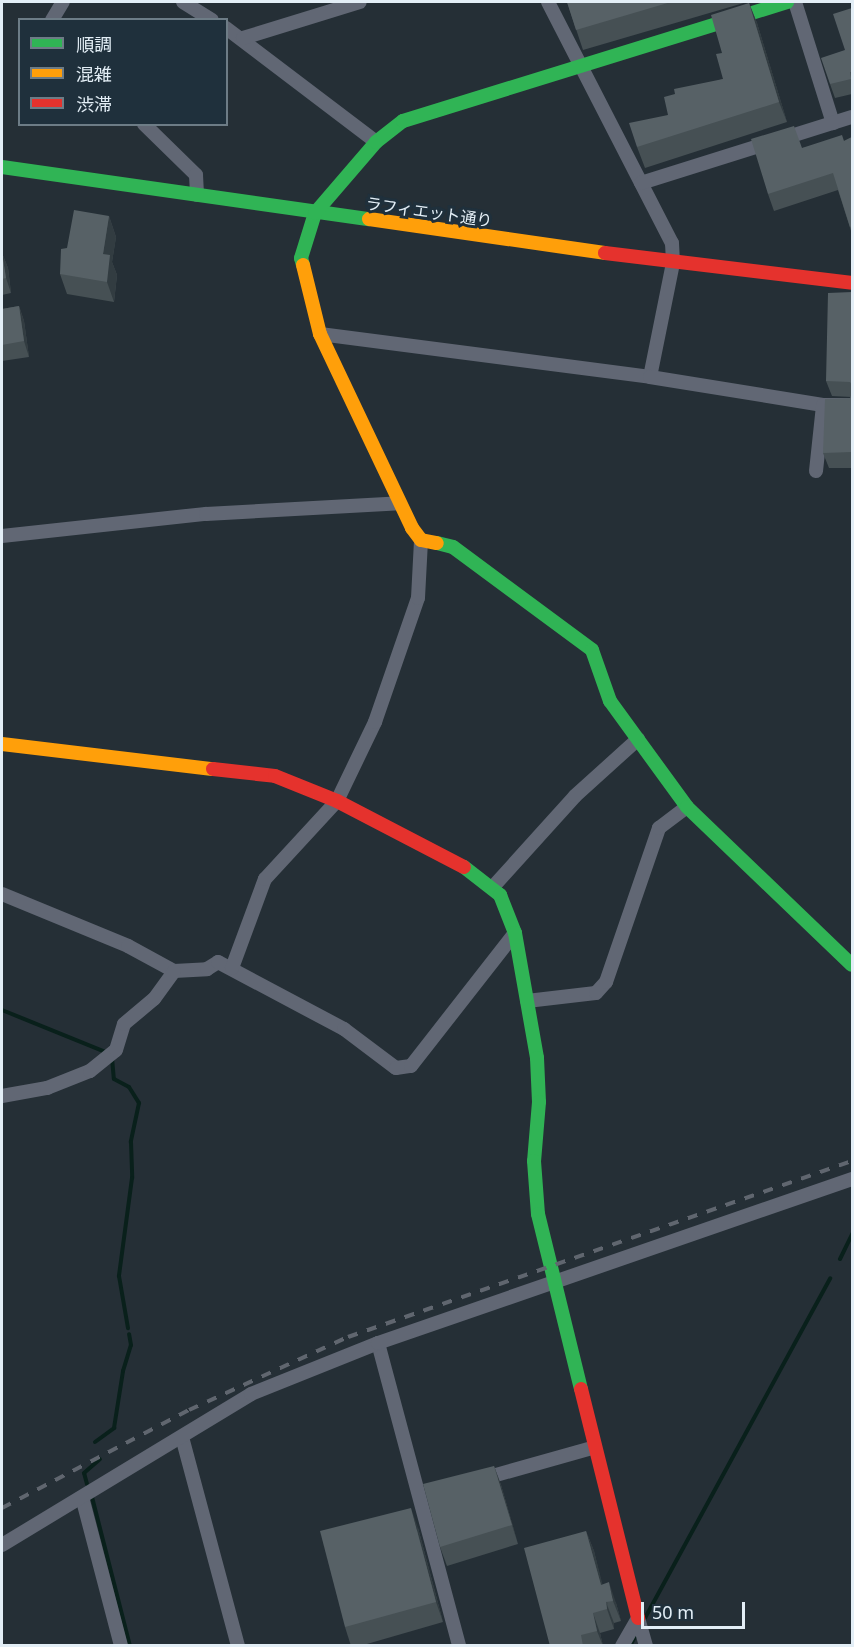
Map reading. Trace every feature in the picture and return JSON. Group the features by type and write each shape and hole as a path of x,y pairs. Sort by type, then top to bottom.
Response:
{"street":[{"path":"53,18 63,2"},
{"path":"183,2 209,18"},
{"path":"243,38 360,2"},
{"path":"548,2 672,243 673,263 650,377"},
{"path":"232,968 265,879 337,801 375,722 401,655 417,598 421,540 400,504 320,334 301,258 315,213 376,142 404,121 787,2"},
{"path":"795,2 833,123"},
{"path":"228,29 243,38 376,142"},
{"path":"641,183 852,117"},
{"path":"146,126 196,175 197,195"},
{"name":"ラフィエット通り","path":"2,166 673,263 852,283"},
{"path":"320,334 650,377 823,405 852,405"},
{"path":"816,471 823,405"},
{"path":"2,536 206,514 400,504"},
{"path":"421,540 453,547 592,650 610,701 687,807 852,965"},
{"path":"492,888 575,796 638,739"},
{"path":"2,744 275,776 337,801 471,871 500,895 515,933 537,1058 539,1102 534,1161 538,1214 646,1646"},
{"path":"527,1001 596,993 606,982 659,828 687,807"},
{"path":"2,894 128,946 174,971 207,969 218,962 232,968 344,1029 396,1068 411,1066 515,933"},
{"path":"2,1096 47,1088 90,1071 116,1050 124,1024 154,999 174,971"},
{"path":"2,1545 251,1394 378,1342 852,1179"},
{"path":"378,1342 424,1495 459,1646"},
{"path":"182,1437 237,1646"},
{"path":"463,1484 595,1447"},
{"path":"82,1497 121,1646"},
{"path":"622,1646 638,1617"}],"building":[{"path":"567,2 671,2 576,30"},
{"path":"749,3 779,102 637,147 629,123 668,115 664,97 675,94 674,89 723,79 716,54 722,53 711,15"},
{"path":"852,8 851,79 830,84 821,58 845,50 833,14"},
{"path":"794,126 802,148 842,135 844,141 852,137 852,226 850,227 833,173 768,194 751,139"},
{"path":"74,210 109,216 103,254 110,255 107,282 60,274 61,249 67,248"},
{"path":"2,253 6,278 2,279"},
{"path":"852,292 852,385 850,382 826,381 828,293"},
{"path":"19,306 24,341 2,345 2,309"},
{"path":"852,394 852,452 823,453 825,399 850,398"},
{"path":"494,1466 512,1525 440,1547 423,1484"},
{"path":"411,1508 436,1602 345,1627 320,1531"},
{"path":"586,1531 601,1585 609,1582 613,1601 606,1602 607,1609 593,1613 597,1631 581,1635 583,1646 550,1646 524,1548"}],"waterway":[{"path":"2,1010 108,1053"},
{"path":"112,1058 114,1079 129,1087 139,1103 131,1142 132,1178 119,1276 128,1328"},
{"path":"840,1259 852,1234"},
{"path":"645,1618 830,1278"},
{"path":"95,1442 114,1428 123,1371 131,1345 129,1334"},
{"path":"87,1484 84,1473 100,1459"},
{"path":"92,1497 130,1646"},
{"path":"630,1646 637,1633"}],"railway":[{"path":"2,1508 189,1410 348,1337 852,1161"}],"traffic: fast":[{"path":"303,265 301,258 315,213 376,142 403,121 787,2"},
{"path":"2,167 369,219"},
{"path":"437,543 453,547 592,650 610,701 687,807 852,965"},
{"path":"464,867 500,895 515,933 537,1058 539,1102 534,1161 538,1214 581,1389"}],"traffic: slow":[{"path":"369,219 605,253"},
{"path":"303,265 320,334 412,528 421,540 437,543"},
{"path":"2,744 213,769"}],"traffic: jam":[{"path":"605,253 852,283"},
{"path":"213,769 275,776 337,801 464,867"},
{"path":"581,1389 638,1618"}]}
